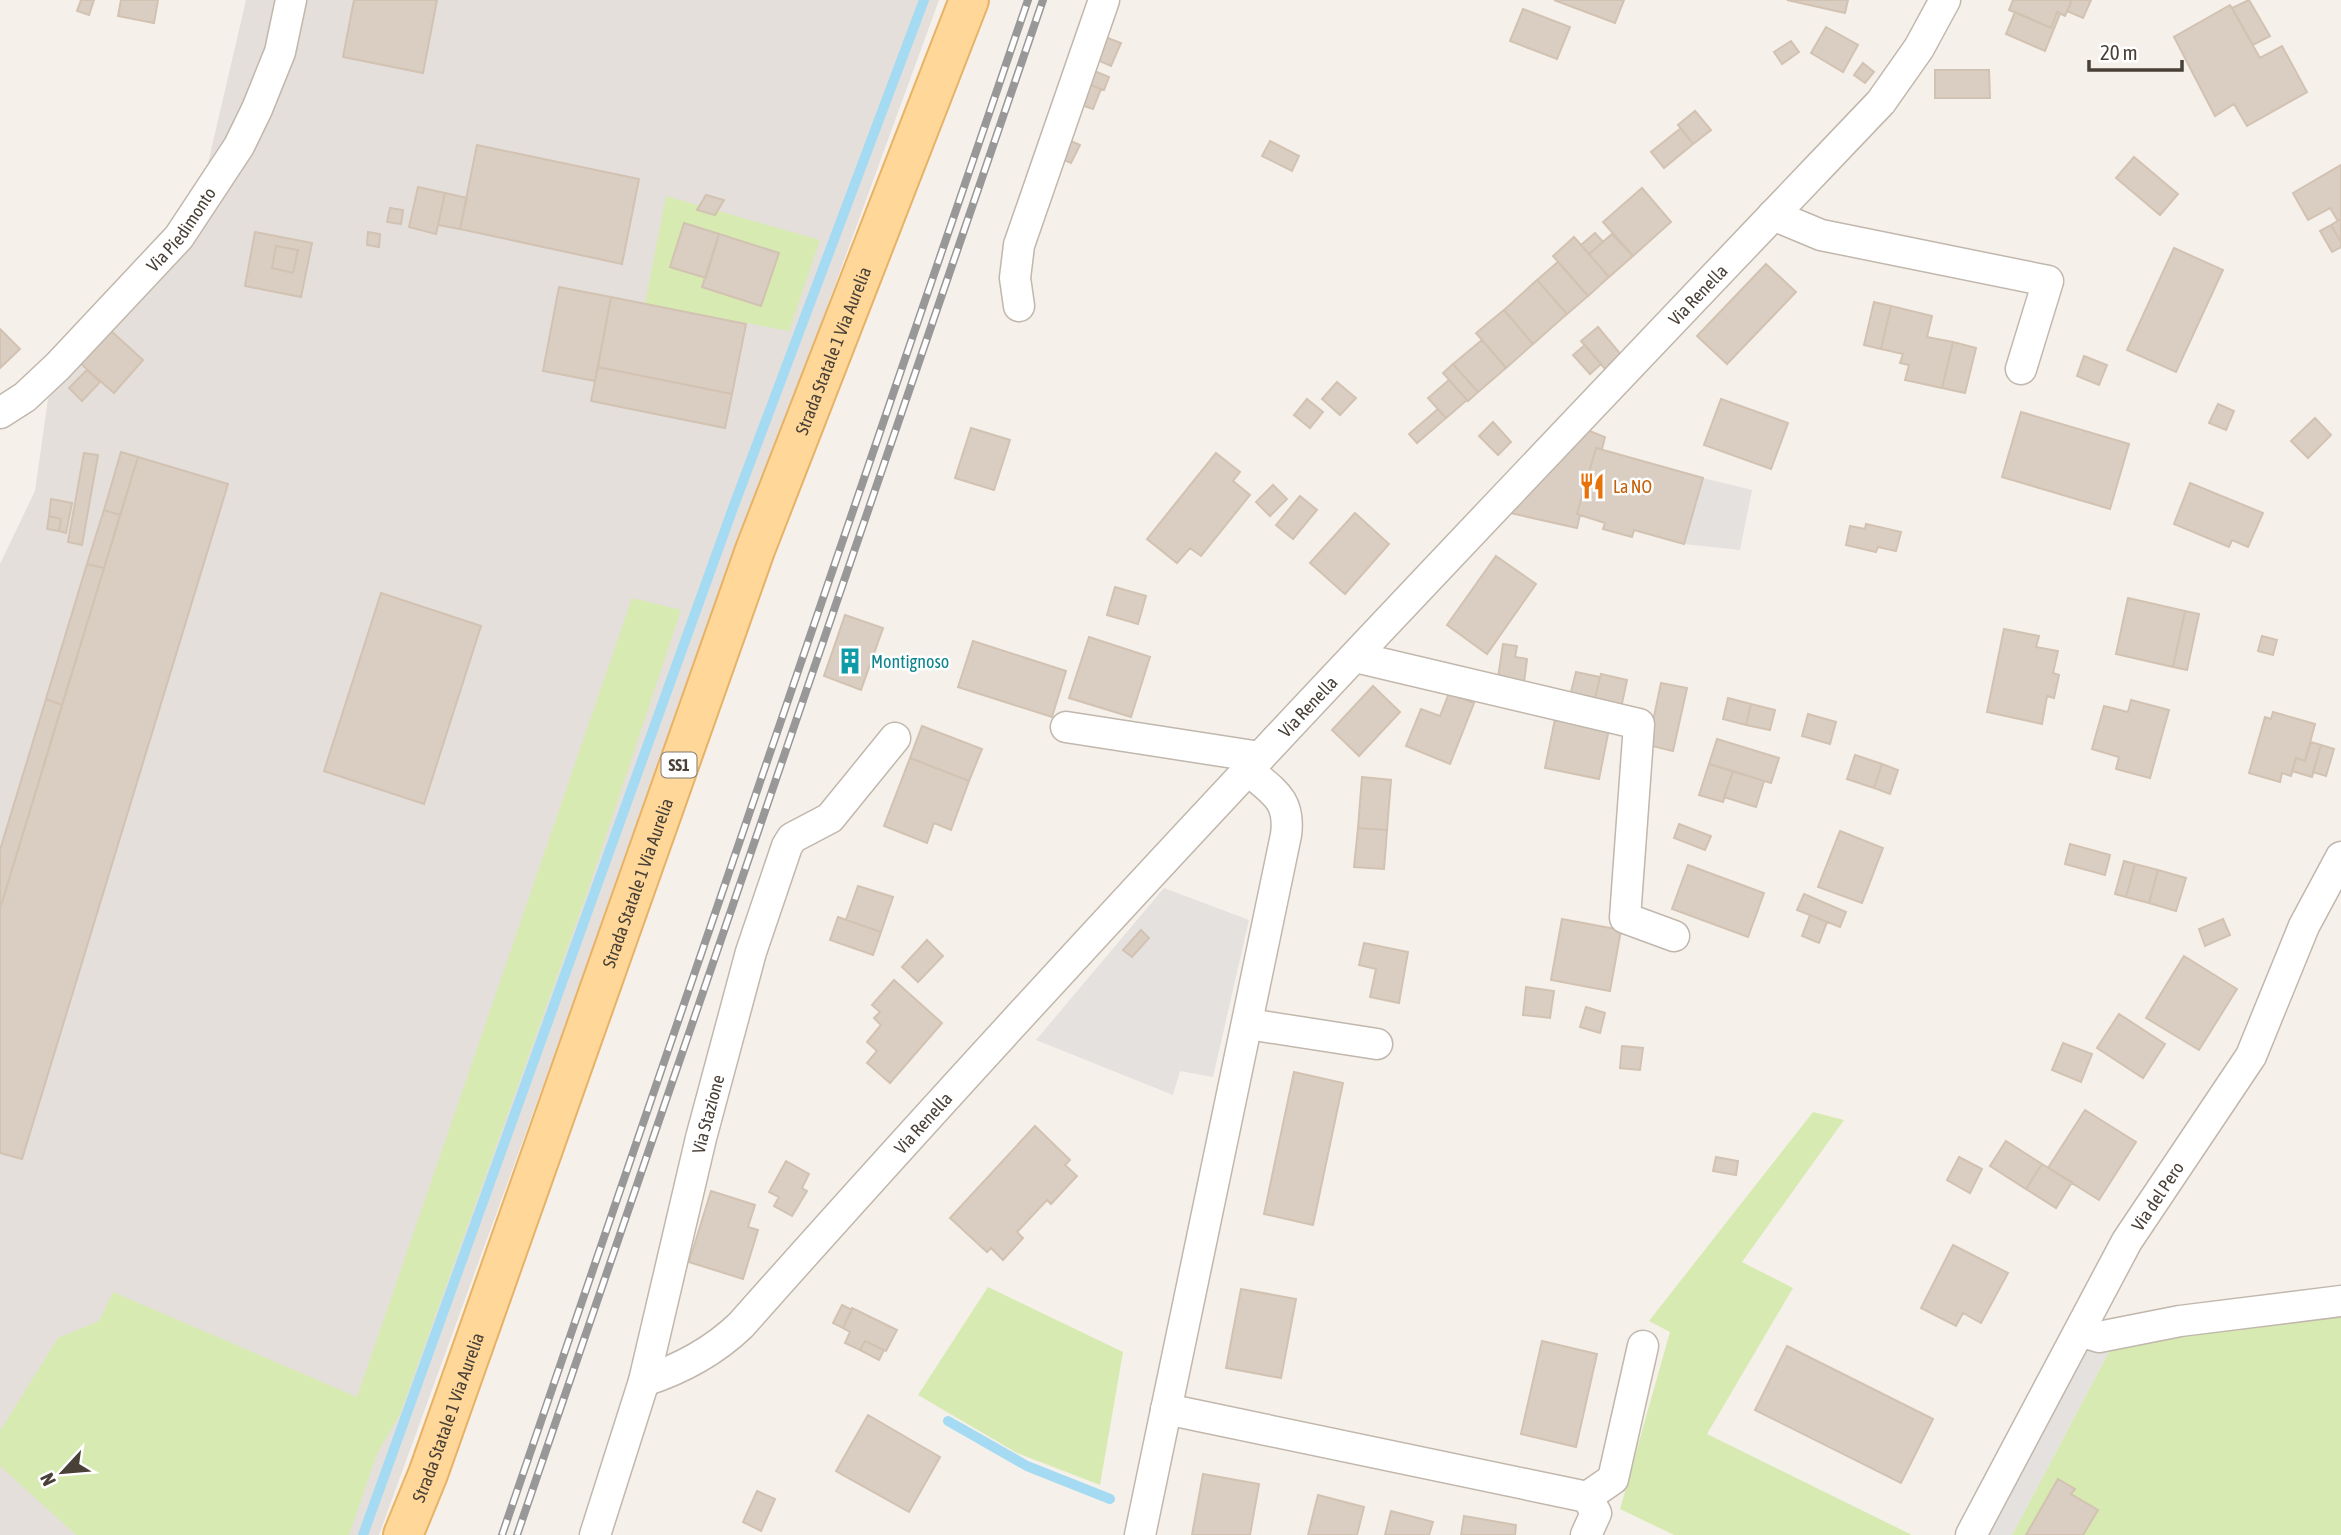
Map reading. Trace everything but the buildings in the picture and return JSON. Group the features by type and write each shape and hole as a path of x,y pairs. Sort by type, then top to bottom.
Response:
{"main road":[{"name":"Strada Statale 1 Via Aurelia","path":"403,1535 438,1447 755,550 969,0"}],"street":[{"name":"Via Piedimonto","path":"0,413 25,397 58,366 179,237 239,146 257,109 280,52 291,0"},
{"path":"1019,306 1015,278 1019,245 1104,0"},
{"name":"Via Renella","path":"644,1381 683,1366 719,1346 741,1325 1003,1031 1070,965 1254,763 1578,418 1881,102 1919,48 1945,0"},
{"path":"1773,215 1821,235 2049,281 2021,369"},
{"path":"1355,657 1639,724 1625,918 1674,936"},
{"path":"1066,727 1254,763 1284,803 1288,819 1248,1024 1140,1535"},
{"name":"Via Stazione","path":"595,1535 644,1381 701,1138 751,952 786,846 792,838 830,818 895,738"},
{"name":"Via del Pero","path":"1971,1535 2127,1241 2251,1056 2304,926 2341,857"},
{"path":"1248,1024 1377,1044"},
{"path":"2080,1331 2099,1337 2180,1321 2341,1301"},
{"path":"1166,1409 1587,1497 1613,1479 1643,1346"},
{"path":"1586,1535 1596,1513 1587,1497"}],"shaded area":[{"path":"246,0 939,0 379,1535 0,1535 0,564 35,491 48,399 137,297 188,249"},
{"path":"1703,478 1752,490 1740,550 1684,544"},
{"path":"1164,888 1249,920 1213,1077 1180,1071 1173,1095 1036,1040"},
{"path":"2114,1342 2012,1535 1984,1535 2089,1346"}],"green space":[{"path":"666,196 820,240 789,331 645,304"},
{"path":"632,598 681,610 587,893 400,1414 377,1454 349,1535 76,1535 0,1466 0,1431 58,1338 99,1321 113,1292 357,1397"},
{"path":"1813,1112 1844,1120 1742,1262 1793,1288 1707,1434 1912,1535 1674,1535 1620,1509 1670,1332 1649,1321"},
{"path":"988,1287 1123,1352 1100,1485 1017,1453 918,1395"},
{"path":"2341,1317 2341,1535 2083,1535 2071,1494 2074,1488 2059,1480 2026,1535 2012,1535 2114,1342"}],"waterway":[{"path":"363,1535 733,508 924,0"},
{"path":"948,1421 1027,1466 1110,1499"}],"railway":[{"path":"502,1535 1028,0"},
{"path":"517,1535 1043,0"}],"place":[{"name":"La NO","path":"1592,486"},
{"name":"Montignoso","path":"850,661"}]}
